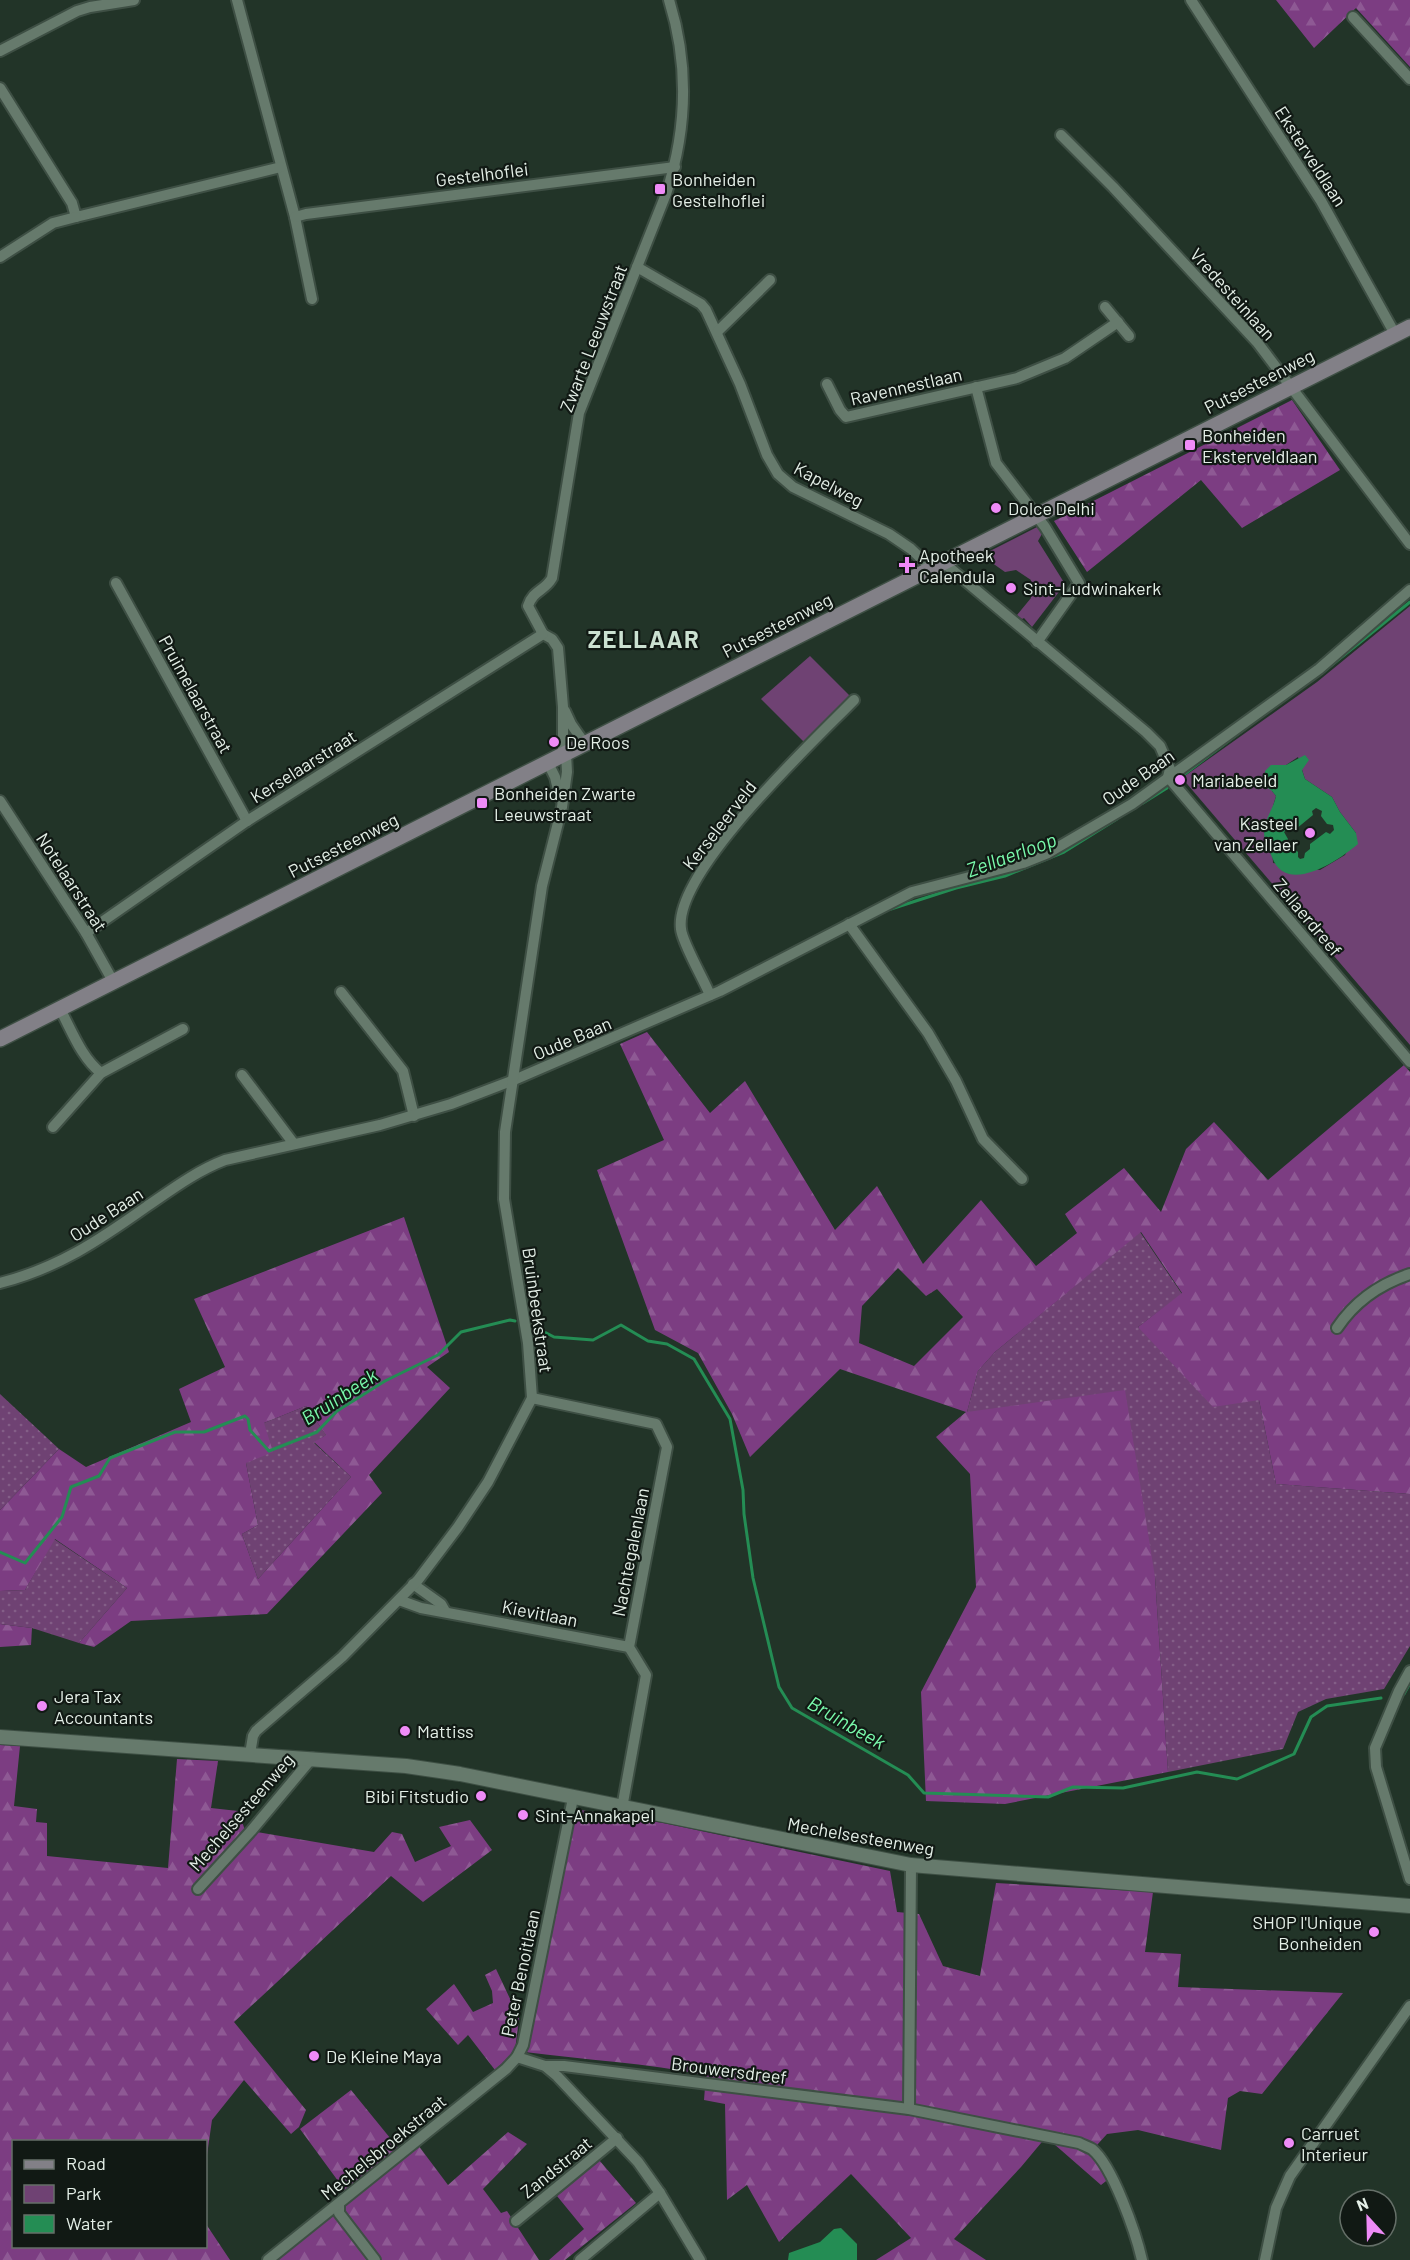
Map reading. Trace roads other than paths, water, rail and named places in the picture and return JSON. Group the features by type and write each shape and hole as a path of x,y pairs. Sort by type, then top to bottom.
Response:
{"main road":[{"name":"Putsesteenweg","path":"0,1039 938,566 1040,522 1291,387 1410,327"}],"street":[{"path":"0,51 90,6 134,0"},
{"path":"237,0 295,217 312,299"},
{"name":"Zwarte Leeuwstraat","path":"565,755 558,648 552,639 543,634 528,606 531,597 549,584 552,578 579,413 675,167 683,114 684,87 680,39 669,0"},
{"name":"Eksterveldlaan","path":"1191,0 1321,201 1395,334"},
{"path":"1353,17 1410,80"},
{"path":"0,88 72,203 76,217"},
{"name":"Vredesteinlaan","path":"1062,135 1257,342 1410,544"},
{"path":"0,257 53,223 281,167"},
{"name":"Gestelhoflei","path":"295,217 675,167"},
{"name":"Kapelweg","path":"637,267 701,304 711,317 767,455 785,482 889,534 938,566"},
{"path":"717,332 770,280"},
{"path":"1105,306 1129,336"},
{"name":"Ravennestlaan","path":"827,384 846,417 1017,378 1065,358 1118,322"},
{"name":"Ravennestlaan","path":"976,387 996,463 1018,489 1040,522"},
{"path":"1037,642 1079,583 1040,522"},
{"name":"Zellaerdreef","path":"938,566 1127,715 1160,747 1170,769 1168,777 1410,1062"},
{"name":"Pruimelaarstraat","path":"116,583 246,821"},
{"name":"Oude Baan","path":"0,1283 36,1273 69,1257 213,1164 414,1116 514,1080 710,995 912,892 1023,863 1048,853 1132,804 1319,669 1410,590"},
{"name":"Kerselaarstraat","path":"86,933 246,821 543,634"},
{"name":"Kerseleerveld","path":"710,995 681,929 682,912 700,872 753,806 854,700"},
{"name":"Zwarte Leeuwstraat","path":"563,707 571,724 585,744"},
{"name":"Bruinbeekstraat","path":"250,1754 256,1731 342,1657 413,1584 458,1527 488,1482 532,1398 528,1343 504,1199 506,1132 542,886 562,807 567,772 565,755"},
{"name":"Bruinbeekstraat","path":"548,763 558,787 562,807"},
{"name":"Notelaarstraat","path":"0,801 86,933 114,983"},
{"path":"849,924 928,1033 956,1081 983,1140 1022,1179"},
{"path":"341,992 403,1071 414,1116"},
{"path":"60,1009 83,1053 92,1066 101,1073"},
{"path":"53,1127 101,1073 183,1029"},
{"path":"242,1075 294,1144"},
{"path":"1338,1328 1358,1302 1373,1291 1410,1274"},
{"name":"Nachtegalenlaan","path":"532,1398 656,1424 667,1447 628,1647"},
{"path":"413,1584 441,1605 445,1611"},
{"name":"Kievitlaan","path":"399,1600 421,1608 628,1647"},
{"path":"622,1808 646,1675 628,1647"},
{"path":"1410,1671 1375,1748 1376,1767 1410,1879"},
{"name":"Mechelsesteenweg","path":"0,1737 417,1767 911,1865 1410,1906"},
{"name":"Mechelsesteenweg","path":"198,1889 251,1831 312,1758"},
{"name":"Peter Benoitlaan","path":"573,1798 524,2045 517,2057 545,2066 638,2162 660,2193 700,2260"},
{"path":"909,2109 911,1865"},
{"path":"1265,2260 1276,2208 1290,2176 1410,2006"},
{"name":"Mechelsbroekstraat","path":"268,2260 517,2057"},
{"name":"Brouwersdreef","path":"545,2066 564,2066 909,2109 1079,2143 1092,2149 1103,2163 1128,2212 1142,2260"},
{"name":"Zandstraat","path":"516,2221 616,2138"},
{"path":"580,2260 660,2193"},
{"path":"339,2204 339,2213 375,2260"}],"water":[{"path":"1305,755 1309,760 1302,770 1305,779 1332,797 1356,833 1358,844 1326,866 1300,875 1289,874 1279,868 1272,857 1264,835 1264,827 1276,796 1265,786 1265,771 1271,765 1286,765","holes":["1316,808 1322,811 1321,816 1327,824 1333,825 1334,830 1330,834 1326,832 1310,844 1310,849 1305,853 1304,858 1300,859 1298,852 1287,841 1284,832 1292,825 1296,829 1313,815 1312,811"]},
{"path":"841,2228 857,2244 857,2260 788,2260 789,2253 820,2242 834,2229"}],"waterway":[{"name":"Zellaerloop","path":"1323,672 1410,602"},
{"name":"Zellaerloop","path":"1178,779 1247,727"},
{"name":"Zellaerloop","path":"1143,803 1167,788"},
{"name":"Zellaerloop","path":"891,909 956,888 1005,876 1064,852 1117,819"},
{"name":"Bruinbeek","path":"0,1552 25,1563 62,1517 71,1487 99,1476 110,1458 175,1432 204,1432 245,1416 248,1419 250,1430 269,1451 317,1432 337,1411 385,1381 438,1355 461,1332 510,1320 515,1321"},
{"name":"Bruinbeek","path":"533,1326 554,1337 593,1340 621,1325 648,1341 667,1344 694,1359 730,1419 743,1490 753,1578 779,1687 792,1708 908,1775 924,1793 1048,1797 1073,1787 1123,1788 1197,1772 1237,1779 1294,1754 1311,1717 1327,1706 1381,1698"},
{"name":"Bruinbeek","path":"1400,1695 1404,1694 1410,1683"}],"place":[{"name":"Bonheiden Gestelhoflei","path":"660,189"},
{"name":"Bonheiden Eksterveldlaan","path":"1190,445"},
{"name":"Dolce Delhi","path":"996,508"},
{"name":"Apotheek Calendula","path":"907,565"},
{"name":"Sint-Ludwinakerk","path":"1011,588"},
{"name":"De Roos","path":"554,742"},
{"name":"Mariabeeld","path":"1180,780"},
{"name":"Bonheiden Zwarte Leeuwstraat","path":"482,803"},
{"name":"Kasteel van Zellaer","path":"1310,833"},
{"name":"Jera Tax Accountants","path":"42,1706"},
{"name":"Mattiss","path":"405,1731"},
{"name":"Bibi Fitstudio","path":"481,1796"},
{"name":"Sint-Annakapel","path":"523,1815"},
{"name":"SHOP l'Unique Bonheiden","path":"1374,1932"},
{"name":"De Kleine Maya","path":"314,2056"},
{"name":"Carruet Interieur","path":"1289,2143"}],"district":[{"name":"ZELLAAR","path":"644,638"}]}
